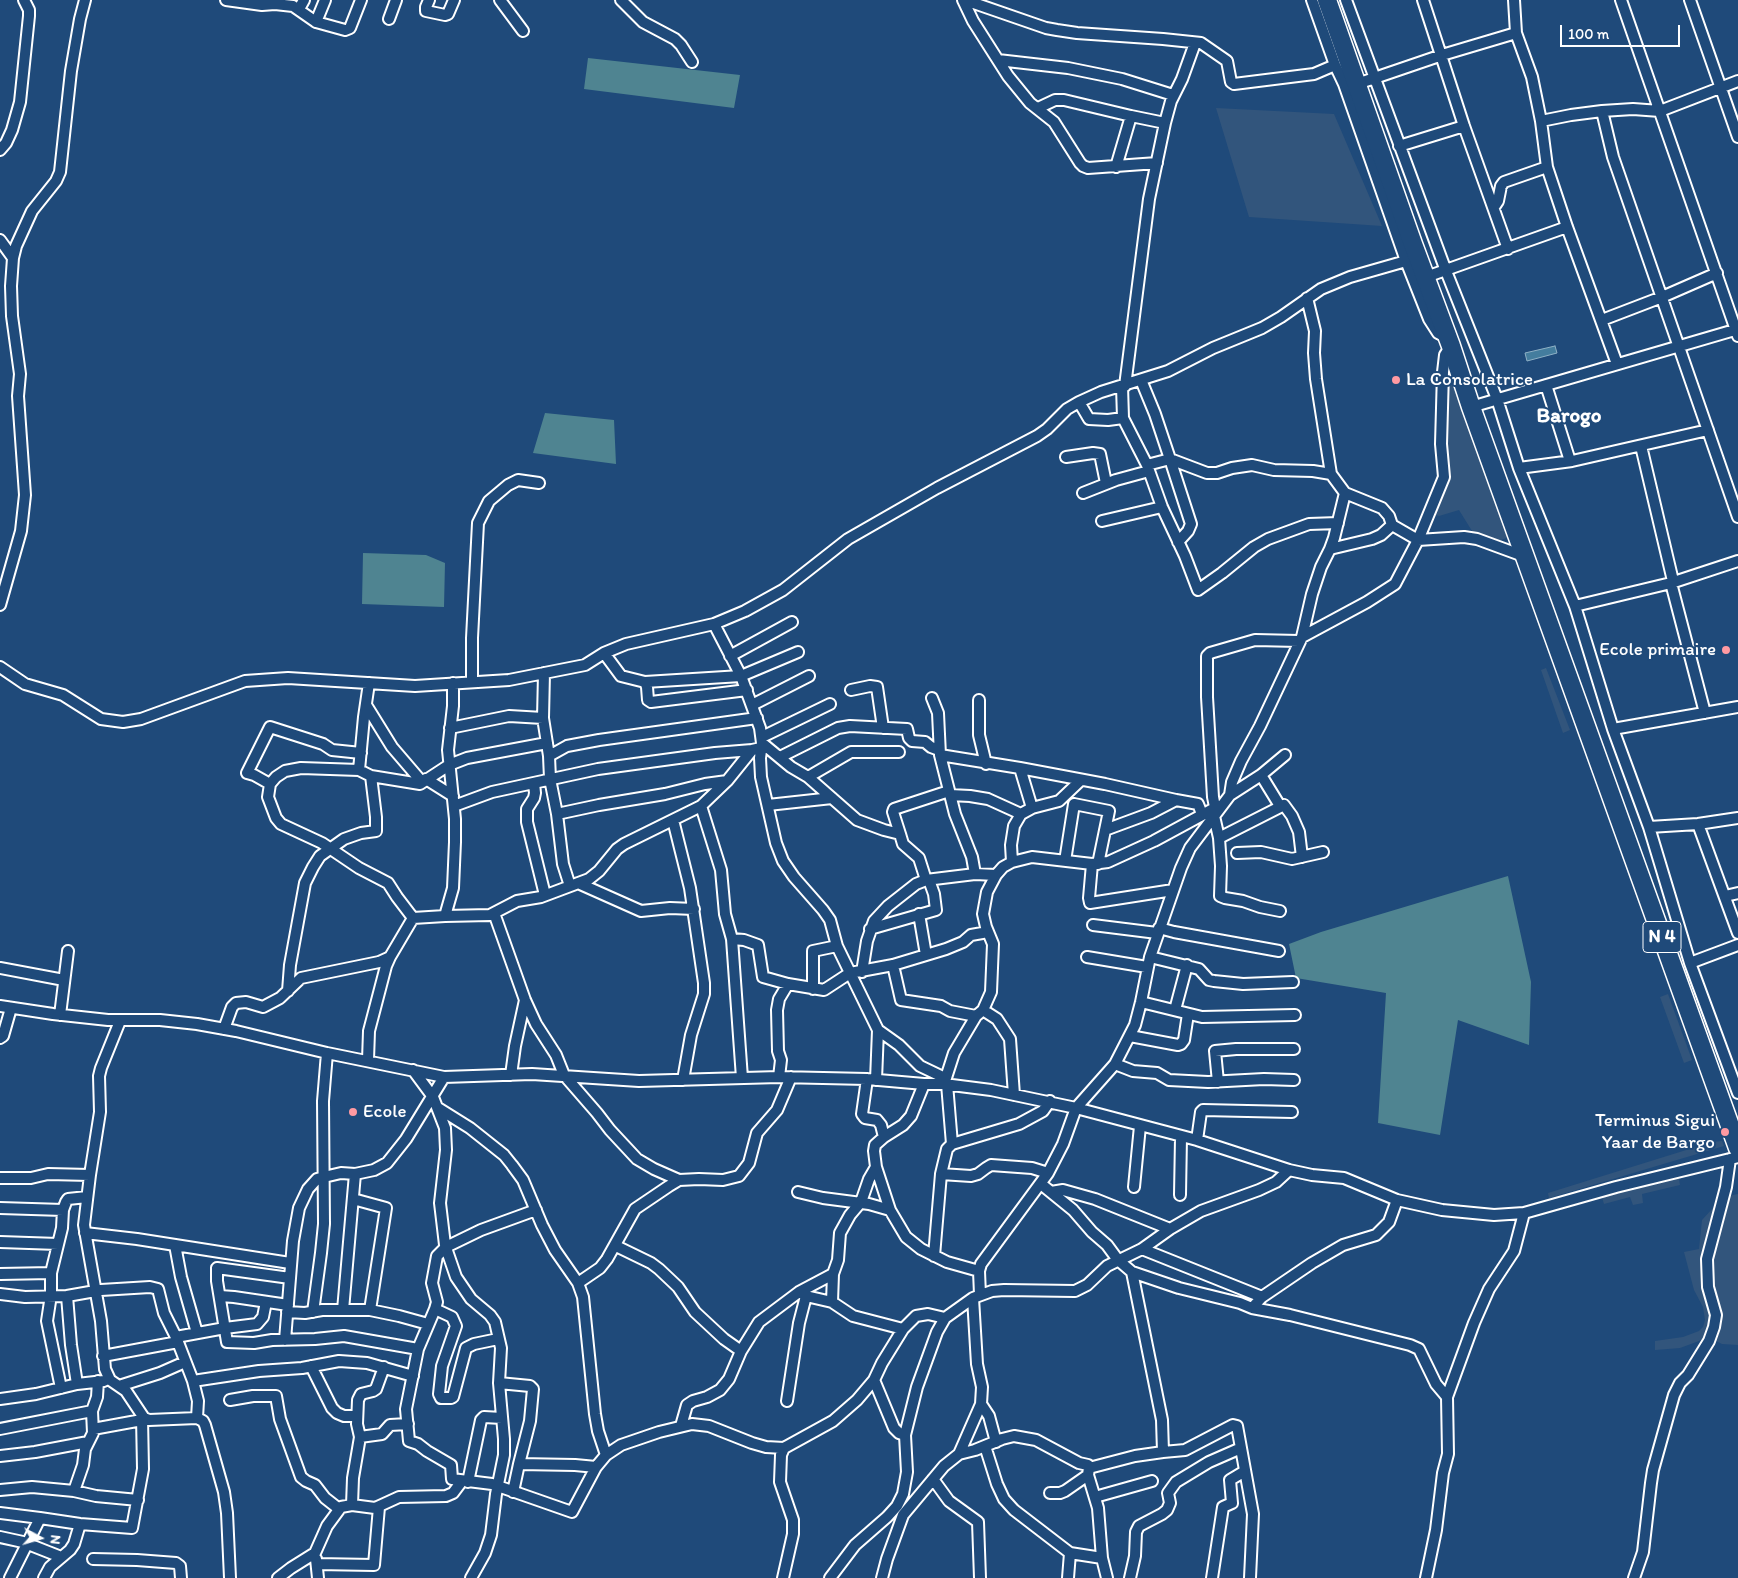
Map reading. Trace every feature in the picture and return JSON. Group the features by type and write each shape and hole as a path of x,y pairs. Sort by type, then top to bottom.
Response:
{"highway":[{"name":"N 4","path":"1327,0 1471,407 1526,556 1735,1155"}],"street":[{"path":"0,150 12,130 20,102 29,16 29,10 24,0"},
{"path":"226,0 262,5 275,2 301,5 316,22 340,29 350,28 361,0"},
{"path":"316,22 325,0"},
{"path":"389,19 396,0"},
{"path":"428,0 426,11 445,15 448,14 454,0"},
{"path":"500,0 523,31"},
{"path":"621,0 643,22 681,45 692,62"},
{"path":"964,0 1056,30 1078,34 1163,38 1206,45 1227,61 1231,82 1234,84 1314,74 1335,65"},
{"path":"964,0 973,21 1020,91 1054,122 1083,166 1088,168 1116,167 1157,163"},
{"path":"1280,911 1220,896 1219,838 1215,812 1206,697 1207,656 1210,653 1255,640 1300,639 1368,602 1394,584 1418,540 1444,478 1441,444 1442,372 1449,342 1438,333 1429,319 1406,261 1344,84 1335,65 1312,0"},
{"path":"1346,0 1398,146 1497,399 1519,468 1575,606 1613,729 1649,827 1690,963 1738,1093"},
{"path":"1422,0 1508,249"},
{"path":"1514,0 1516,33 1532,77 1548,167 1567,227 1617,364"},
{"path":"1471,407 1737,331 1621,0"},
{"path":"1690,0 1738,137"},
{"path":"0,605 21,531 25,494 18,396 20,374 12,316 11,286 13,258 16,246 32,210 56,181 60,172 71,71 80,19 87,1"},
{"path":"1357,84 1442,55 1516,33"},
{"path":"1195,43 1165,122 1149,199 1123,386 1123,418 1148,468 1162,507 1198,590 1254,547 1268,539 1309,524 1338,522"},
{"path":"998,60 1068,68 1122,79 1174,95"},
{"path":"1541,121 1602,111 1633,109 1660,111 1738,81"},
{"path":"1038,108 1055,100 1064,100 1165,122"},
{"path":"1602,111 1612,157 1738,517"},
{"path":"1116,167 1131,116"},
{"path":"1398,146 1464,126"},
{"path":"1494,207 1504,182 1548,167"},
{"path":"1426,277 1567,227"},
{"path":"0,240 13,258"},
{"path":"0,667 24,684 64,696 101,719 123,722 141,719 246,681 288,678 415,686 509,680 585,665 604,653 626,644 714,624 745,611 784,590 848,539 937,488 1037,436 1079,402 1101,392 1168,371 1213,348 1262,328 1322,289 1350,277 1406,261"},
{"path":"1602,320 1717,273"},
{"path":"1307,298 1315,330 1316,379 1331,474 1345,493 1382,508 1389,516 1392,525 1418,540 1464,537 1477,539 1526,556"},
{"path":"1141,380 1156,414 1191,524 1188,531 1178,542"},
{"path":"1546,385 1570,461"},
{"path":"1079,402 1089,419 1108,420 1123,418"},
{"path":"1519,468 1570,461 1708,430"},
{"path":"1641,446 1672,582 1705,713"},
{"path":"1066,457 1095,452 1100,454 1106,484"},
{"path":"1083,493 1170,459 1207,473 1218,473 1232,468 1252,465 1274,470 1308,470 1331,474"},
{"path":"472,682 472,638 478,523 489,501 508,485 518,480 539,483"},
{"path":"1230,795 1232,782 1240,761 1260,726 1300,639 1321,567 1334,538 1345,493"},
{"path":"1102,521 1162,507"},
{"path":"1330,549 1372,539 1381,535 1392,525"},
{"path":"1575,606 1672,582 1738,561"},
{"path":"730,656 792,622"},
{"path":"714,624 741,676 757,718 760,770 776,843 783,862 824,910 830,920 837,946 878,1030 899,1045 920,1066 945,1082"},
{"path":"604,653 621,676 645,682 741,676 798,652"},
{"path":"544,673 542,718 549,756 550,779 557,814 563,864 574,884 641,911 670,908 694,909"},
{"path":"752,704 809,676"},
{"path":"645,682 648,700 651,702 747,690"},
{"path":"359,770 369,683"},
{"path":"445,916 452,888 455,834 454,801 448,750 453,706 453,684"},
{"path":"851,690 877,686 883,728"},
{"path":"932,698 938,713 939,753 958,825 972,857 975,874"},
{"path":"979,700 980,735 986,764"},
{"path":"366,705 392,748 424,780 454,801 598,769 759,744 830,704"},
{"path":"1613,729 1738,707"},
{"path":"450,728 509,716 542,718"},
{"path":"549,756 567,746 599,740 757,718"},
{"path":"270,784 247,773 270,726 323,744 332,750 361,753"},
{"path":"780,757 838,728 850,726 907,729 909,738 912,741 925,742 939,753 986,764 1020,768 1198,804 1202,814"},
{"path":"413,918 396,897 394,890 388,883 328,849 322,843 282,824 276,818 268,797 270,784 276,776 285,771 301,768 359,770 371,776 391,778 414,784 449,765 467,758 547,743"},
{"path":"759,744 808,777 848,813 861,822 900,834"},
{"path":"413,918 486,916 494,914 516,901 546,895 589,879 599,871 617,848 701,806 728,782 759,744"},
{"path":"808,777 851,752 899,752"},
{"path":"959,1454 981,1404 982,1387 977,1364 977,1296 981,1264 1041,1184 1063,1144 1076,1108 1115,1064 1130,1036 1135,1025 1158,930 1190,848 1215,812 1230,795 1261,775 1285,755"},
{"path":"1020,768 1032,808"},
{"path":"1261,775 1280,806"},
{"path":"288,991 290,965 305,883 320,856 328,849 344,838 376,831 371,776"},
{"path":"1059,801 1081,780"},
{"path":"557,814 665,794 705,784 728,782"},
{"path":"534,783 534,798 527,809 528,822 546,895"},
{"path":"870,929 937,909 928,880 918,858 903,844 893,812 894,808 949,793 988,799 1021,814"},
{"path":"768,805 832,798"},
{"path":"1105,830 1151,813 1176,800"},
{"path":"1012,862 1011,845 1014,826 1021,814 1032,808 1059,801 1109,810 1088,898 1090,903 1173,890"},
{"path":"1065,861 1074,804"},
{"path":"701,806 721,870 725,914 732,940 742,1078"},
{"path":"1219,838 1236,831 1280,806 1285,806 1297,826 1302,857"},
{"path":"952,1144 945,1082 954,1053 991,992 993,944 984,921 983,911 988,892 996,875 1003,867 1012,862 1032,857 1095,864 1116,860 1202,814 1215,812"},
{"path":"1649,827 1698,824 1738,818"},
{"path":"673,820 694,909 704,994 691,1035 683,1080"},
{"path":"1698,824 1738,933"},
{"path":"1237,853 1261,852 1286,859 1323,852"},
{"path":"862,972 870,929 874,921 888,906 918,882 975,874 996,875"},
{"path":"1725,896 1738,893"},
{"path":"494,914 525,1000 536,1024 556,1055 564,1075 637,1159 679,1180"},
{"path":"919,914 926,955"},
{"path":"368,1060 369,1031 386,966 413,918"},
{"path":"1093,925 1158,930 1279,952"},
{"path":"732,940 744,940 758,946 762,976 788,984 813,989 826,989 850,973 893,965 946,949 963,942 971,935 988,932"},
{"path":"1690,963 1738,945"},
{"path":"813,989 813,951 837,946"},
{"path":"60,1015 68,951"},
{"path":"224,1029 233,1005 246,1002 263,1006 272,1003 301,978 379,962 390,957"},
{"path":"1088,958 1187,965 1199,969 1209,980 1214,981 1243,984 1293,982"},
{"path":"893,965 901,1000 941,1006 950,1011 980,1013 997,1019 1010,1039 1014,1095"},
{"path":"1175,1010 1187,965"},
{"path":"0,968 64,980"},
{"path":"779,1077 780,1060 777,1010 779,999 788,984"},
{"path":"511,1075 525,1000"},
{"path":"1141,1002 1188,1014 1213,1017 1295,1015"},
{"path":"0,1006 120,1021 160,1020 197,1024 444,1077 564,1075 614,1080 683,1080 791,1077 924,1084 945,1082 1050,1101 1197,1140 1289,1170 1312,1175 1344,1178 1398,1200 1442,1210 1494,1215 1524,1213 1735,1155"},
{"path":"0,1038 4,1036 11,1008"},
{"path":"1130,1036 1181,1044 1184,1040 1188,1014"},
{"path":"0,1513 80,1524 131,1529 133,1527 144,1463 142,1419 126,1391 110,1380 106,1373 102,1328 84,1225 100,1112 99,1076 120,1021"},
{"path":"878,1030 871,1080 862,1114 865,1118 880,1122 884,1137"},
{"path":"1218,1082 1216,1051 1236,1048 1294,1049"},
{"path":"313,1312 324,1224 322,1142 327,1053"},
{"path":"1115,1064 1133,1071 1157,1073 1169,1080 1218,1082 1264,1079 1294,1080"},
{"path":"413,1070 433,1097 446,1135 440,1203 446,1248 456,1277 471,1299 490,1315 495,1322 501,1357 499,1383 504,1455 488,1544 472,1578"},
{"path":"284,1340 290,1263 296,1221 301,1203 312,1184 317,1179 324,1177 341,1173 356,1174 374,1170 384,1165 392,1158 406,1139 444,1077"},
{"path":"578,1283 600,1268 616,1246 635,1209 679,1180 699,1178 723,1180 739,1176 749,1163 757,1133 777,1110 791,1077"},
{"path":"924,1084 911,1116 875,1145 876,1167 890,1210 906,1237 921,1249 934,1256 979,1271"},
{"path":"934,1256 941,1174 946,1149 952,1144 1019,1124 1043,1111 1050,1101"},
{"path":"438,1108 470,1128 504,1155 523,1180 555,1250 578,1283 583,1297 595,1414 598,1431 606,1455"},
{"path":"1197,1140 1201,1112 1203,1110 1292,1112"},
{"path":"1134,1187 1140,1126"},
{"path":"1180,1195 1181,1137"},
{"path":"1634,1578 1644,1552 1646,1521 1654,1470 1674,1395 1709,1341 1714,1327 1716,1315 1708,1287 1707,1259 1735,1155"},
{"path":"941,1174 971,1176 978,1174 991,1165 1032,1168 1048,1173"},
{"path":"832,1302 833,1274 838,1260 840,1233 850,1215 861,1202 876,1167"},
{"path":"830,1578 855,1545 887,1517 903,1494 907,1472 905,1435 917,1387 937,1332 945,1318 977,1296 1004,1290 1074,1290 1087,1285 1107,1266 1142,1249 1170,1229 1201,1211 1259,1190 1276,1182 1289,1170"},
{"path":"0,1178 31,1178 48,1174 90,1175"},
{"path":"343,1310 356,1174"},
{"path":"1041,1184 1074,1210 1092,1232 1107,1245 1118,1260 1132,1272 1179,1288 1240,1303 1252,1308 1290,1315 1410,1345 1419,1349 1436,1384 1448,1397"},
{"path":"1052,1192 1063,1190 1095,1199 1170,1229"},
{"path":"798,1192 823,1198 861,1202 890,1210"},
{"path":"61,1388 48,1325 47,1311 51,1295 51,1273 63,1210 68,1200 87,1197"},
{"path":"353,1199 386,1208 370,1310"},
{"path":"1252,1308 1262,1297 1286,1280 1343,1245 1376,1235 1389,1222 1398,1200"},
{"path":"0,1208 63,1210"},
{"path":"536,1210 481,1230 446,1248 437,1256 432,1282 436,1302 435,1309 418,1349 406,1409 408,1441 418,1444 450,1464 453,1468 452,1479 498,1485 572,1512 596,1467 606,1455 621,1445 681,1426 692,1424 709,1426 752,1443 766,1447 784,1448 833,1421 857,1400 874,1380 903,1329 916,1316 928,1314 945,1318"},
{"path":"1427,1578 1436,1530 1443,1473 1448,1454 1448,1397 1474,1323 1489,1289 1514,1251 1524,1213"},
{"path":"85,1233 175,1244 290,1263"},
{"path":"0,1242 58,1244"},
{"path":"175,1244 181,1277 197,1333"},
{"path":"616,1246 651,1263 659,1269 678,1287 696,1312 724,1339 741,1350"},
{"path":"1142,1249 1262,1297"},
{"path":"290,1278 218,1267 216,1269 228,1343 254,1343 344,1336 418,1349"},
{"path":"1132,1272 1162,1420 1163,1452"},
{"path":"0,1274 51,1273"},
{"path":"681,1426 687,1404 693,1400 707,1398 720,1390 729,1379 741,1350 759,1322 833,1274"},
{"path":"0,1294 25,1297 67,1296 96,1291 157,1288 164,1313 177,1339 193,1381 198,1402 197,1418"},
{"path":"803,1294 832,1302 853,1316 903,1329"},
{"path":"787,1401 803,1294"},
{"path":"67,1296 71,1345 77,1384"},
{"path":"220,1296 234,1296 266,1302 302,1313 370,1310 428,1324"},
{"path":"103,1356 197,1333 257,1324 262,1318 266,1302"},
{"path":"435,1309 452,1317 456,1326 442,1366 439,1394 441,1398 453,1397 464,1354 468,1347 498,1339"},
{"path":"193,1381 336,1361 353,1361 384,1367 413,1376"},
{"path":"120,1386 160,1373 185,1362"},
{"path":"311,1366 332,1408 344,1416 357,1416"},
{"path":"352,1505 352,1478 360,1437 357,1416 358,1400 363,1393 376,1389 384,1367"},
{"path":"0,1398 110,1380"},
{"path":"874,1380 894,1428 899,1433 905,1435"},
{"path":"74,1491 93,1429 92,1411 97,1397 98,1381"},
{"path":"499,1383 534,1388 530,1421 513,1492"},
{"path":"230,1400 253,1396 276,1396 280,1418 301,1477 315,1485 325,1498 339,1509"},
{"path":"981,1404 989,1416 996,1442"},
{"path":"0,1429 92,1411"},
{"path":"93,1429 142,1419 197,1418 203,1421 224,1492 227,1513 230,1578"},
{"path":"278,1578 315,1553 327,1526 342,1506 352,1505 371,1508 379,1507 399,1496 450,1495 465,1481 481,1420 484,1418 502,1418"},
{"path":"360,1437 382,1434 389,1425 408,1424"},
{"path":"1050,1493 1065,1491 1088,1472 1135,1456 1185,1450 1233,1425 1237,1426 1253,1514 1250,1578"},
{"path":"882,1578 887,1558 903,1515 944,1466 959,1454 1014,1436 1036,1440 1079,1463 1088,1465 1100,1526 1102,1558 1107,1578"},
{"path":"0,1456 35,1452 88,1442"},
{"path":"985,1446 997,1484 1004,1499 1014,1510 1070,1553 1102,1558"},
{"path":"783,1578 793,1534 793,1520 780,1482 781,1455 784,1448"},
{"path":"1130,1578 1135,1556 1136,1532 1139,1526 1167,1510 1170,1503 1168,1493 1176,1482 1209,1462 1241,1448"},
{"path":"519,1464 596,1467"},
{"path":"1212,1578 1223,1507 1232,1503 1230,1480 1245,1471"},
{"path":"933,1478 949,1501 978,1522 980,1578"},
{"path":"1095,1498 1152,1480"},
{"path":"0,1490 32,1487 138,1500"},
{"path":"896,1506 903,1515"},
{"path":"317,1564 374,1565 379,1507"},
{"path":"10,1578 40,1518"},
{"path":"44,1578 50,1567 74,1544 80,1524"},
{"path":"0,1537 28,1543 61,1557"},
{"path":"315,1553 318,1578"},
{"path":"1068,1578 1070,1553"},
{"path":"93,1559 176,1563 180,1566 181,1578"}],"shaded area":[{"path":"1216,108 1334,114 1382,226 1249,217"},
{"path":"1555,346 1557,353 1527,361 1525,353"},
{"path":"1451,370 1509,537 1490,544 1477,539 1459,510 1439,516 1429,513 1441,472 1443,372"},
{"path":"1546,668 1570,730 1563,733 1541,670"},
{"path":"1668,994 1692,1060 1684,1063 1660,997"},
{"path":"1722,1141 1724,1146 1549,1198 1548,1193 1712,1142"},
{"path":"1654,1179 1679,1179 1680,1185 1642,1194 1643,1203 1633,1205 1630,1197 1604,1204 1601,1194"},
{"path":"1738,1194 1738,1345 1722,1344 1706,1336 1699,1341 1680,1348 1655,1350 1655,1341 1683,1337 1699,1331 1703,1327 1705,1320 1703,1307 1694,1290 1684,1252 1699,1249 1702,1220 1723,1197"}],"green space":[{"path":"588,58 740,75 734,108 584,89"},
{"path":"545,413 614,420 616,464 533,453"},
{"path":"363,553 426,555 445,563 444,607 362,604"},
{"path":"1508,876 1531,982 1529,1045 1458,1020 1440,1135 1378,1123 1386,993 1296,978 1289,944 1321,932"}],"place":[{"name":"La Consolatrice","path":"1396,380"},
{"name":"Ecole primaire","path":"1726,650"},
{"name":"Ecole","path":"353,1112"},
{"name":"Terminus Sigui Yaar de Bargo","path":"1725,1132"}],"district":[{"name":"Barogo","path":"1569,417"}]}
